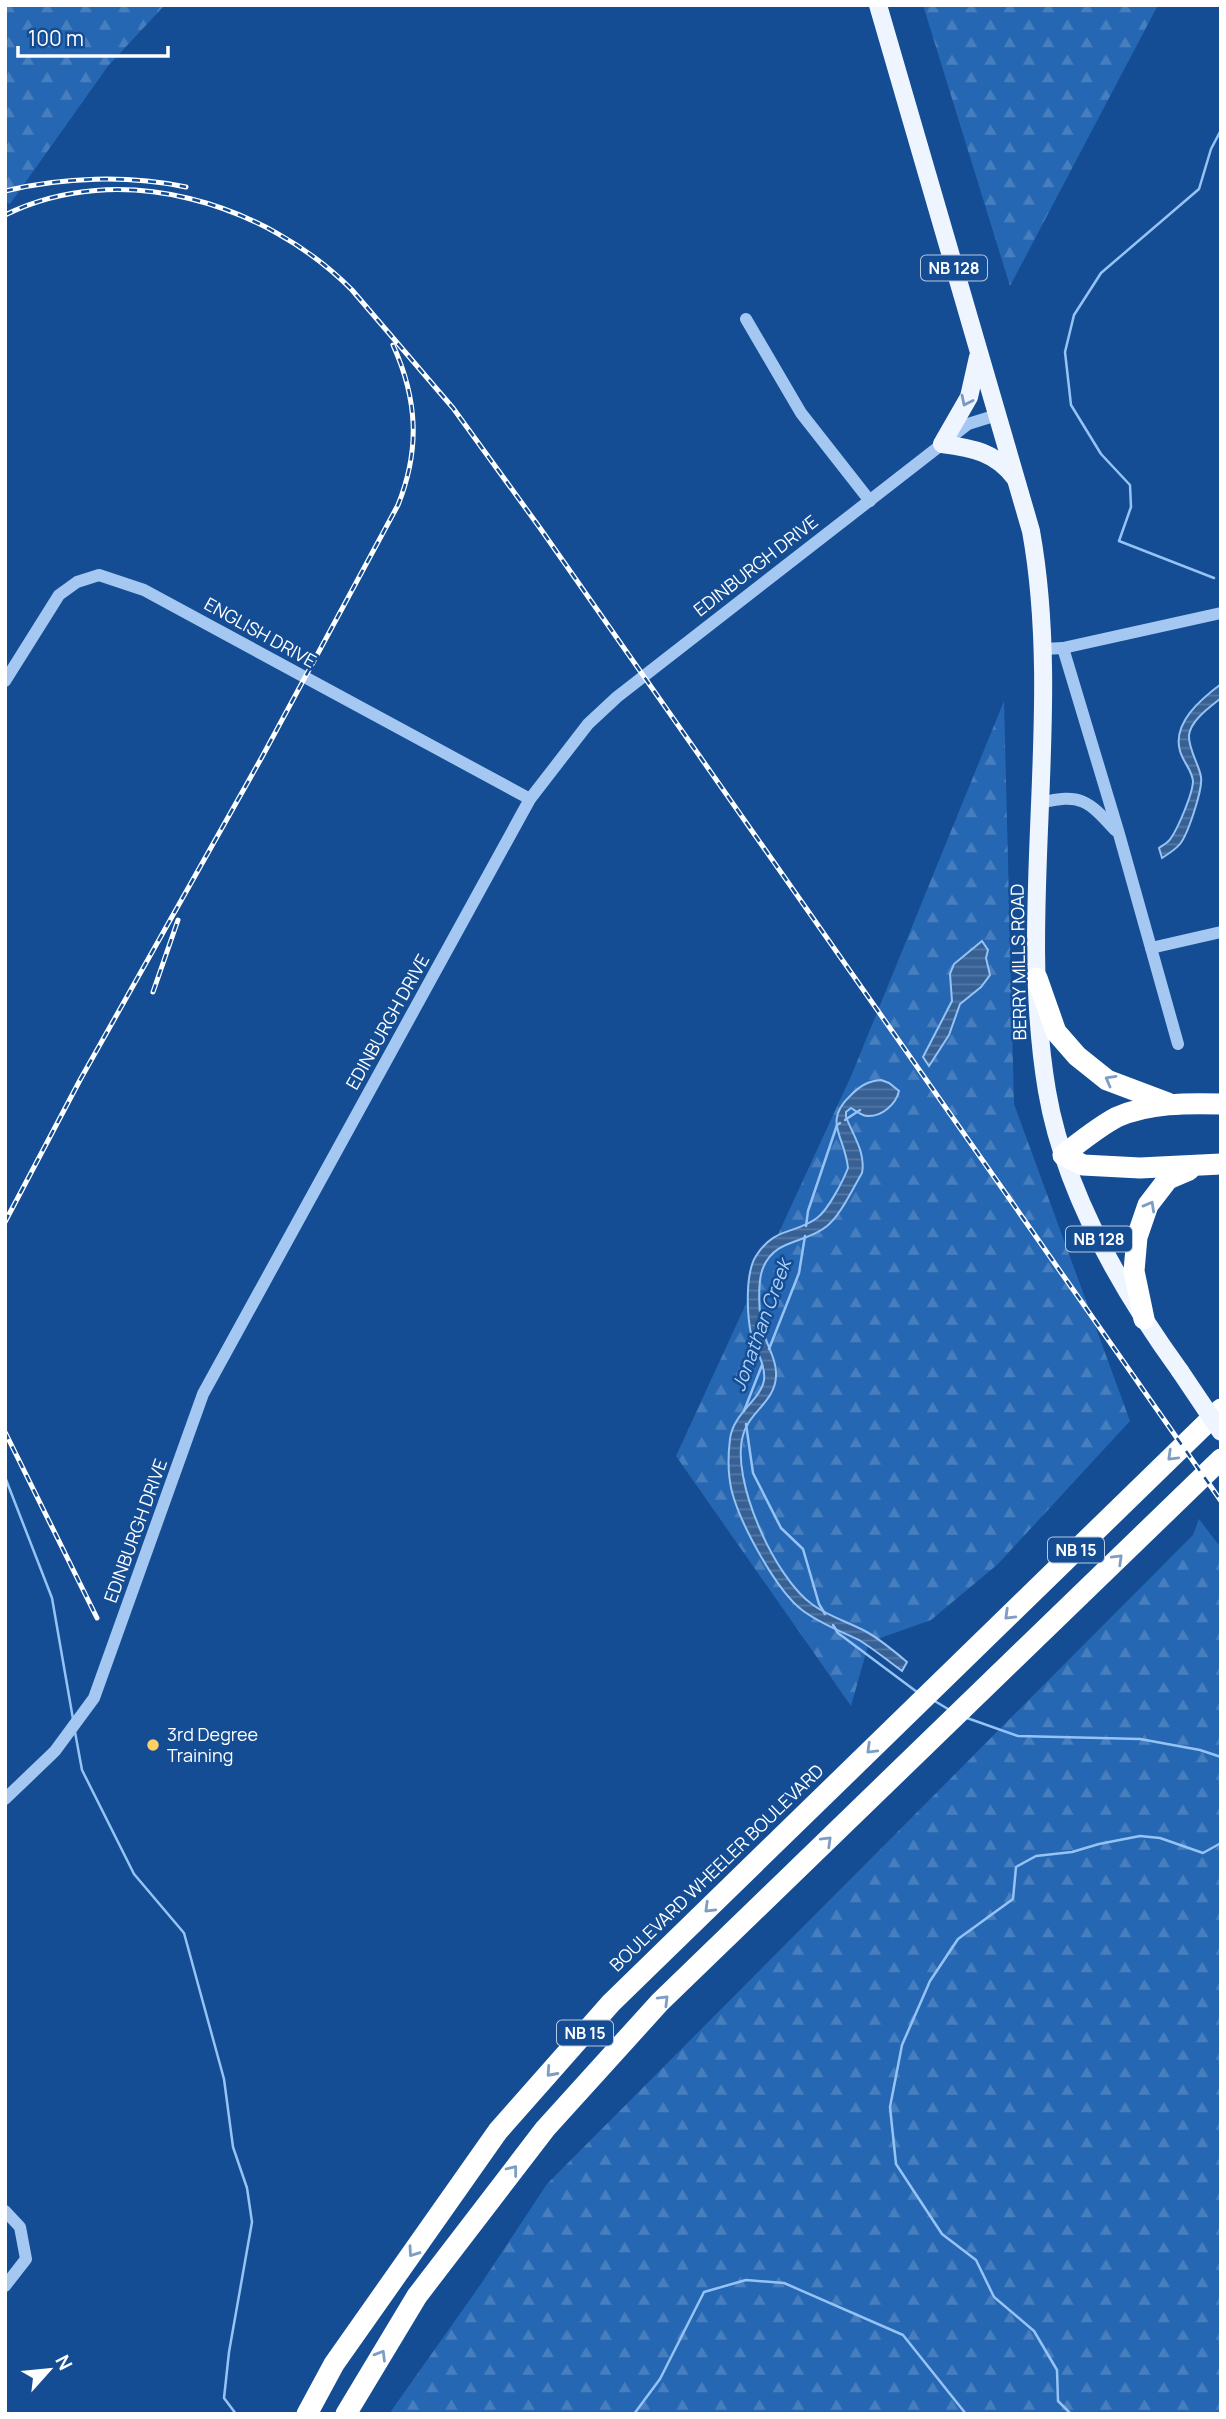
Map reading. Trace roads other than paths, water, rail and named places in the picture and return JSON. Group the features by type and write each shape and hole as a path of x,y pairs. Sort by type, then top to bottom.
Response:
{"highway":[{"path":"1037,978 1056,1032 1077,1056 1107,1080 1173,1105"},
{"path":"1221,1104 1173,1105 1118,1117 1063,1155 1083,1165 1140,1168 1221,1164"},
{"path":"1144,1319 1133,1271 1137,1237 1148,1205 1168,1179 1198,1166"},
{"name":"BOULEVARD WHEELER BOULEVARD","path":"307,2414 334,2364 498,2131 611,2003 1221,1409"},
{"name":"NB 15","path":"346,2414 416,2296 545,2129 660,2003 1221,1459"}],"main road":[{"name":"NB 128","path":"878,5 1017,480"},
{"path":"979,353 969,397 942,444 974,448 988,453 1017,480"},
{"name":"BERRY MILLS ROAD","path":"1017,480 1037,561 1043,649 1037,978 1047,1093 1063,1155 1124,1289 1221,1432"}],"street":[{"path":"746,319 802,413 870,500"},
{"name":"EDINBURGH DRIVE","path":"5,1799 55,1751 94,1698 203,1394 530,799 588,724 642,676 968,424 997,415"},
{"name":"ENGLISH DRIVE","path":"5,681 58,595 77,582 99,575 144,590 530,799"},
{"path":"1043,649 1063,648 1221,613"},
{"path":"1063,648 1178,1044"},
{"path":"1041,803 1066,797 1084,802 1100,813 1119,834"},
{"path":"1151,948 1221,932"},
{"path":"5,2211 20,2227 26,2259 5,2286"}],"water":[{"path":"1221,684 1221,698 1197,719 1190,729 1190,746 1201,777 1194,811 1180,844 1162,858 1159,848 1174,833 1185,810 1193,781 1180,751 1180,731 1197,704"},
{"path":"982,941 988,950 986,958 990,975 981,987 960,1004 949,1035 929,1066 923,1057 952,1001 950,974 954,964"},
{"path":"881,1080 899,1091 888,1109 873,1116 863,1115 851,1108 846,1112 861,1151 863,1166 862,1173 841,1209 819,1232 775,1251 763,1268 759,1290 760,1317 775,1364 775,1385 746,1427 741,1454 749,1501 759,1527 784,1574 813,1605 871,1634 907,1662 902,1671 859,1640 815,1619 792,1601 781,1588 743,1522 732,1492 729,1466 732,1430 758,1394 764,1380 751,1334 749,1316 748,1294 752,1263 770,1240 809,1223 826,1209 848,1168 837,1130 838,1113 858,1089"}],"waterway":[{"name":"Jonathan Creek","path":"1214,578 1119,541 1131,507 1130,485 1101,454 1071,405 1065,352 1074,315 1101,273 1199,189 1211,149 1221,130"},
{"name":"Jonathan Creek","path":"845,1120 860,1110"},
{"name":"Jonathan Creek","path":"806,1226 808,1211 837,1125 840,1123"},
{"name":"Jonathan Creek","path":"769,1349 799,1273 805,1236"},
{"name":"Jonathan Creek","path":"744,1411 762,1365"},
{"name":"Jonathan Creek","path":"746,1424 753,1473 781,1528 803,1549 819,1604 825,1614"},
{"path":"5,1477 52,1598 73,1719"},
{"name":"Jonathan Creek","path":"833,1625 838,1633 917,1692"},
{"name":"Jonathan Creek","path":"933,1700 948,1709"},
{"name":"Jonathan Creek","path":"967,1718 1018,1736 1140,1739 1200,1750 1221,1757"},
{"path":"75,1732 82,1770 134,1874 184,1933 224,2079 233,2147 247,2188 252,2222 229,2352 224,2398 236,2414"},
{"name":"Jonathan Creek","path":"1071,2414 1058,2401 1057,2370 1034,2331 994,2297 976,2260 942,2234 896,2164 890,2107 902,2045 930,1981 958,1939 1013,1899 1016,1867 1036,1856 1072,1852 1140,1836 1160,1838 1203,1853 1221,1843"},
{"path":"634,2414 660,2379 704,2292 746,2280 784,2283 903,2335 966,2414"}],"railway":[{"path":"5,191 72,180 96,179 186,187"},
{"path":"5,215 49,198 96,190 143,191 189,199 235,213 278,234 317,259 352,290 453,408 540,528 1221,1501"},
{"path":"5,1222 80,1080 262,757 398,505 410,465 413,425 407,385 393,345"},
{"path":"153,992 178,920"},
{"path":"5,1432 97,1618"}],"place":[{"name":"3rd Degree Training","path":"153,1745"}]}
